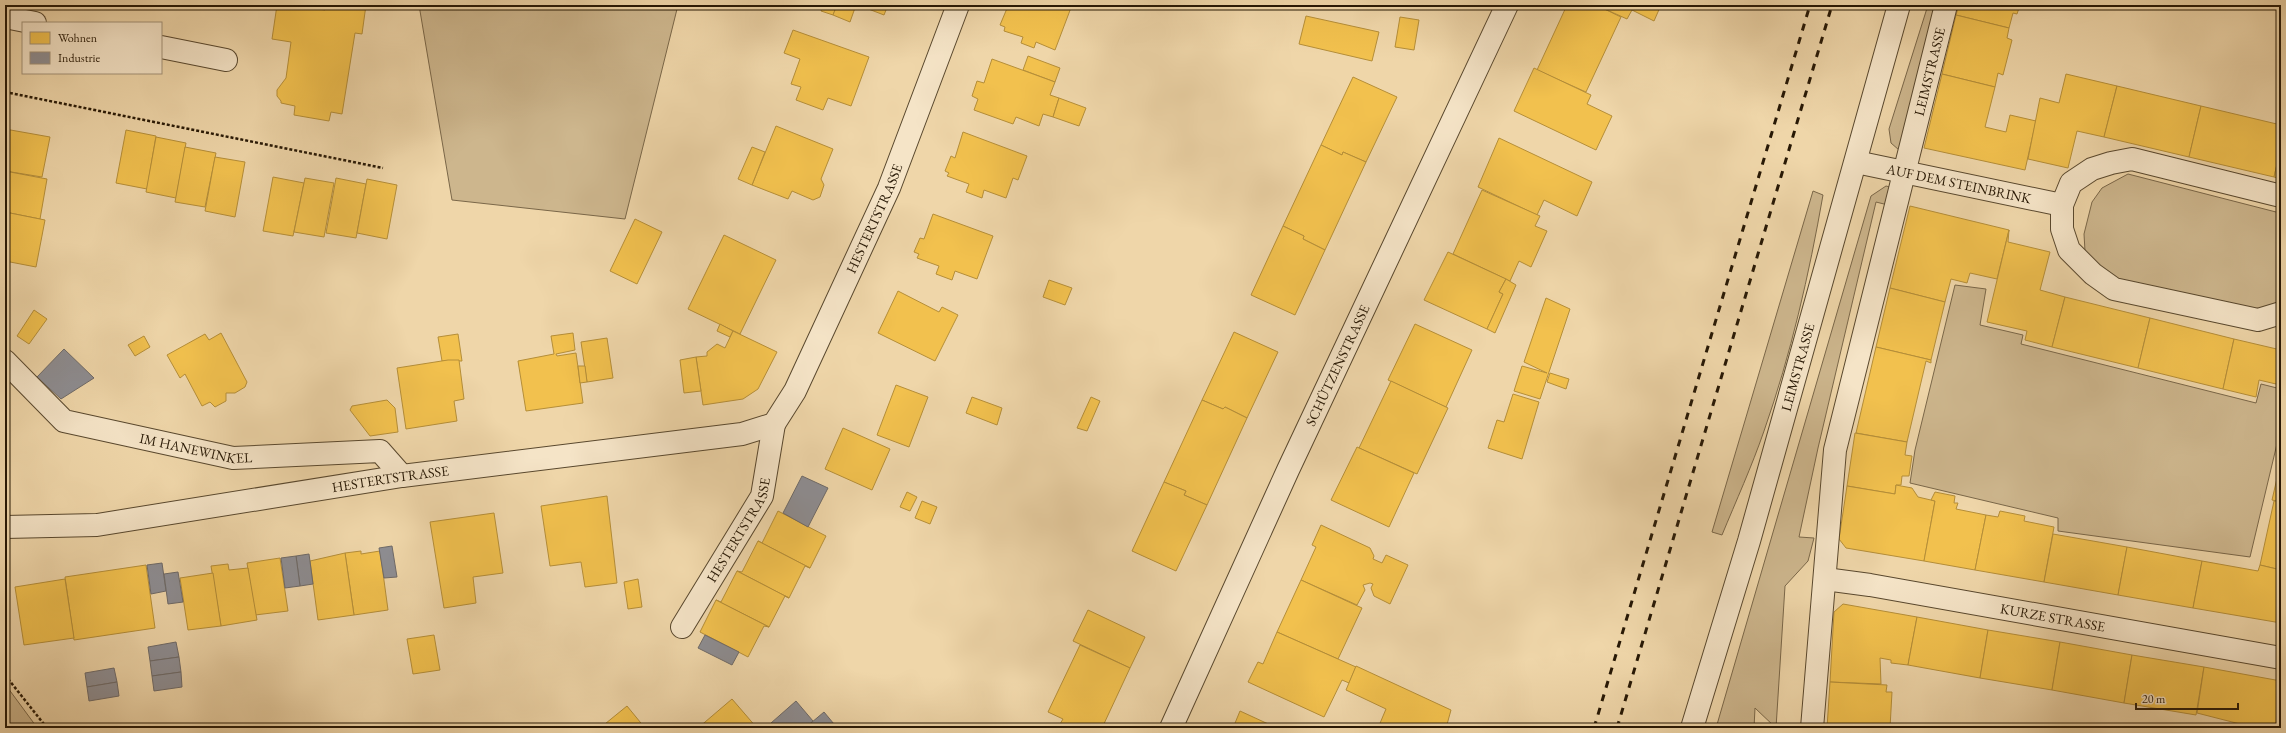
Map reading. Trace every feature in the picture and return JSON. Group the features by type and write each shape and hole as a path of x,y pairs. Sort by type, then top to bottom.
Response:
{"street":[{"name":"HESTERTSTRASSE","path":"682,627 762,496 774,424 795,391 888,188 958,5"},
{"name":"SCHÜTZENSTRASSE","path":"1171,728 1288,470 1507,5"},
{"name":"LEIMSTRASSE","path":"1692,728 1749,541 1900,5"},
{"name":"LEIMSTRASSE","path":"1812,728 1835,450 1946,5"},
{"path":"5,17 29,22"},
{"path":"162,47 226,60"},
{"path":"2281,196 2132,160 2112,163 2092,170 2071,183 2062,205 2062,229 2069,250 2093,274 2114,290 2258,320 2281,313"},
{"name":"AUF DEM STEINBRINK","path":"1856,162 2062,205"},
{"name":"IM HANEWINKEL","path":"5,361 64,421 233,458 380,451 402,476"},
{"name":"HESTERTSTRASSE","path":"5,527 97,525 402,476 742,434 774,424"},
{"name":"KURZE STRASSE","path":"1824,579 1878,587 2281,658"}],"path":[{"path":"5,92 383,168"},
{"path":"5,675 47,728"}],"shaded area":[{"path":"419,5 678,5 625,219 452,200"},
{"path":"1928,5 1938,5 1899,150 1891,143 1889,129"},
{"path":"2128,174 2276,212 2281,216 2281,303 2260,311 2130,287 2091,262 2085,251 2084,234 2092,202 2102,188"},
{"path":"1886,186 1890,187 1888,205 1876,202 1818,448 1799,537 1814,538 1808,561 1785,586 1776,728 1755,708 1754,728 1716,728 1871,196"},
{"path":"1813,191 1823,195 1812,255 1791,344 1774,402 1759,444 1722,535 1712,532"},
{"path":"1955,285 1986,289 1980,325 2023,335 2021,344 2256,403 2261,384 2281,389 2281,427 2250,557 2058,531 2058,518 1910,483 1915,450"},
{"path":"5,684 33,722 37,728 5,728"}],"building: Wohnen":[{"path":"277,5 294,5 325,10 326,5 366,5 362,34 355,33 342,114 331,112 329,121 294,115 295,106 281,103 277,96 277,90 286,78 291,42 272,39"},
{"path":"823,5 837,5 833,15 821,11"},
{"path":"837,5 856,5 850,22 833,15"},
{"path":"858,5 888,5 884,15"},
{"path":"1014,5 1072,5 1055,50 1036,42 1034,48 1021,43 1023,37 1004,31 1005,27 1000,25 1008,6 1013,7"},
{"path":"1567,5 1596,5 1621,17 1586,92 1537,70"},
{"path":"1596,5 1661,5 1654,21 1632,10 1627,19"},
{"path":"1959,5 2020,5 2017,14 2013,13 2009,28 1956,15"},
{"path":"1956,15 2009,28 2007,38 2012,40 2003,75 1998,73 1995,87 1942,74"},
{"path":"1306,16 1379,32 1372,61 1299,44"},
{"path":"1400,17 1419,20 1414,50 1395,47"},
{"path":"793,30 869,57 851,106 828,98 823,110 796,100 801,87 791,84 800,59 784,53"},
{"path":"1028,56 1060,68 1055,82 1023,70"},
{"path":"992,59 1055,82 1050,95 1059,98 1053,117 1043,114 1039,126 1016,117 1013,124 974,110 978,99 972,96 977,81 984,83"},
{"path":"1534,68 1591,95 1587,104 1612,116 1596,150 1514,111"},
{"path":"1942,74 1995,87 1985,127 2006,132 2010,115 2036,121 2025,170 1924,148"},
{"path":"2066,74 2117,86 2104,137 2077,131 2068,168 2028,159 2040,98 2059,103"},
{"path":"1353,77 1397,97 1366,162 1343,152 1342,155 1321,145"},
{"path":"2117,86 2201,106 2189,157 2104,137"},
{"path":"1059,98 1086,108 1079,126 1053,117"},
{"path":"2201,106 2281,125 2281,147 2274,177 2189,157"},
{"path":"776,126 833,149 821,179 824,185 820,197 813,200 792,191 788,199 752,185"},
{"path":"5,129 50,137 42,177 5,171"},
{"path":"126,130 156,136 147,189 116,183"},
{"path":"963,132 1027,156 1018,180 1013,178 1006,198 984,190 982,198 966,192 969,184 947,176 949,173 945,171 951,156 955,158"},
{"path":"156,137 186,143 176,198 146,192"},
{"path":"1499,138 1592,182 1577,216 1544,200 1537,215 1478,187"},
{"path":"1321,145 1342,155 1343,152 1366,162 1325,250 1303,239 1304,236 1283,226"},
{"path":"185,147 216,153 205,207 175,202"},
{"path":"752,147 765,152 752,185 738,179"},
{"path":"2281,147 2281,179 2274,177"},
{"path":"215,157 245,162 235,217 205,211"},
{"path":"5,171 47,179 40,219 5,212"},
{"path":"273,177 304,183 293,236 263,231"},
{"path":"305,178 334,183 324,237 294,232"},
{"path":"336,178 366,184 356,238 326,233"},
{"path":"367,179 397,185 387,239 357,233"},
{"path":"1482,190 1540,216 1535,226 1547,231 1531,267 1519,261 1510,281 1453,254"},
{"path":"1910,206 2009,230 1997,279 1970,273 1967,283 1951,279 1945,302 1890,288"},
{"path":"5,212 45,220 36,267 5,261"},
{"path":"933,214 993,236 977,279 955,271 952,280 936,274 939,266 917,258 919,254 914,252 920,238 924,239"},
{"path":"635,219 662,232 637,284 610,271"},
{"path":"1283,226 1304,236 1303,239 1325,250 1295,315 1251,295"},
{"path":"2009,230 2008,242 2050,252 2040,290 2065,297 2052,347 2025,340 2027,331 1987,322"},
{"path":"724,235 776,260 740,334 688,309"},
{"path":"1448,252 1506,279 1499,292 1503,294 1487,329 1424,300"},
{"path":"1506,279 1516,285 1495,333 1487,329 1503,294 1499,292"},
{"path":"1049,280 1072,288 1065,305 1043,297"},
{"path":"1890,288 1945,302 1931,360 1876,347"},
{"path":"898,291 939,312 942,307 958,315 935,361 878,333"},
{"path":"2065,297 2150,318 2138,368 2052,347"},
{"path":"1546,298 1570,309 1540,399 1514,391 1522,366 1547,373 1524,362"},
{"path":"34,310 47,319 29,344 17,336"},
{"path":"2150,318 2234,339 2223,389 2138,368"},
{"path":"720,324 733,331 730,337 717,331"},
{"path":"1415,324 1472,350 1446,407 1388,380"},
{"path":"733,331 777,352 758,389 743,399 703,405 696,357 707,356 707,352 717,344 725,348"},
{"path":"1234,332 1278,352 1247,418 1225,407 1223,409 1202,400"},
{"path":"221,333 247,382 245,387 235,393 226,393 226,401 215,407 210,402 202,406 185,374 180,378 167,355 205,334 209,340"},
{"path":"573,333 575,350 556,354 557,356 576,353 583,403 526,411 518,361 554,354 551,336"},
{"path":"458,334 462,361 442,361 438,337"},
{"path":"144,336 150,347 135,356 128,345"},
{"path":"607,338 613,378 587,382 581,342"},
{"path":"2234,339 2281,350 2281,382 2277,381 2276,384 2259,380 2256,397 2223,389"},
{"path":"1876,347 1931,360 1931,363 1926,361 1907,442 1856,433"},
{"path":"696,357 701,391 684,393 680,360"},
{"path":"448,360 459,360 464,399 454,401 457,421 406,429 397,368"},
{"path":"578,366 585,366 587,382 580,383"},
{"path":"1550,373 1569,379 1566,389 1547,382"},
{"path":"1391,381 1448,408 1417,474 1359,448"},
{"path":"896,385 928,397 909,447 877,435"},
{"path":"1513,394 1539,402 1522,459 1488,448 1497,420 1504,422"},
{"path":"972,397 1002,408 997,425 966,413"},
{"path":"1091,397 1100,401 1087,431 1077,428"},
{"path":"387,400 395,408 398,432 370,436 350,410 352,406"},
{"path":"1202,400 1223,409 1225,407 1247,418 1207,505 1184,495 1186,491 1164,482"},
{"path":"843,428 890,449 872,490 825,469"},
{"path":"1855,433 1907,442 1905,455 1912,456 1909,476 1902,476 1901,485 1896,485 1895,494 1847,486"},
{"path":"1357,447 1414,473 1389,527 1331,500"},
{"path":"2281,461 2281,502 2272,500"},
{"path":"1164,482 1186,491 1184,495 1207,505 1176,571 1132,551"},
{"path":"1896,485 1912,488 1918,497 1935,501 1924,561 1846,548 1839,539 1847,486 1895,494"},
{"path":"907,492 917,497 910,511 900,507"},
{"path":"1935,492 1955,496 1954,503 1958,503 1956,509 1986,515 1975,570 1924,561 1935,501 1931,500"},
{"path":"607,496 617,583 585,587 581,562 550,566 541,506"},
{"path":"922,501 937,507 930,524 915,518"},
{"path":"2274,501 2281,501 2281,570 2260,565"},
{"path":"778,511 826,536 810,568 758,541 762,543"},
{"path":"2000,511 2025,516 2024,521 2054,527 2044,582 1975,570 1986,515 1998,517"},
{"path":"494,513 503,573 473,577 476,603 444,608 430,522"},
{"path":"1321,525 1370,548 1374,556 1373,559 1382,563 1386,555 1408,565 1390,604 1374,596 1371,588 1373,584 1370,583 1363,585 1365,590 1357,605 1301,580 1316,547 1312,545"},
{"path":"2053,534 2127,547 2118,595 2044,582"},
{"path":"758,541 810,568 805,566 789,598 737,571 742,572"},
{"path":"2127,547 2202,561 2193,608 2118,595"},
{"path":"361,551 361,554 380,551 388,610 354,615 345,553"},
{"path":"345,553 354,615 318,620 310,561"},
{"path":"280,558 288,611 255,615 247,563"},
{"path":"2202,561 2258,571 2260,565 2281,570 2281,623 2193,608"},
{"path":"228,564 229,570 248,568 257,620 221,626 211,566"},
{"path":"146,565 155,628 74,640 65,577"},
{"path":"737,571 789,598 785,596 769,627 716,600 721,602"},
{"path":"213,573 221,626 188,630 180,578"},
{"path":"65,579 74,638 24,645 15,587"},
{"path":"638,579 642,607 628,609 624,582"},
{"path":"1301,580 1362,608 1338,659 1277,632"},
{"path":"716,600 769,627 764,626 748,657 700,632"},
{"path":"1843,604 1917,617 1908,665 1891,663 1891,660 1880,658 1881,684 1830,682 1834,612"},
{"path":"1088,610 1145,637 1130,668 1073,641"},
{"path":"1917,617 1988,630 1980,678 1908,665"},
{"path":"1988,630 2060,642 2052,690 1980,678"},
{"path":"1277,632 1356,667 1349,683 1342,680 1324,717 1248,682 1258,662 1263,664"},
{"path":"434,635 440,670 413,674 407,639"},
{"path":"2060,642 2132,655 2124,703 2052,690"},
{"path":"1080,645 1130,668 1102,728 1069,728 1060,724 1063,719 1048,712"},
{"path":"2132,655 2204,667 2196,715 2124,703"},
{"path":"1356,666 1451,710 1446,728 1378,728 1386,709 1346,690"},
{"path":"2204,667 2281,681 2281,728 2239,728 2240,724 2197,713"},
{"path":"1830,682 1887,685 1886,692 1892,692 1890,728 1827,728"},
{"path":"732,699 757,728 698,728"},
{"path":"627,706 645,728 600,728"},
{"path":"1240,711 1277,728 1233,728"}],"building: Industrie":[{"path":"64,349 94,378 61,399 37,377"},
{"path":"802,476 828,488 808,527 783,513"},
{"path":"392,546 397,577 384,578 379,548"},
{"path":"309,554 313,584 300,586 296,556"},
{"path":"296,556 300,586 285,588 281,558"},
{"path":"162,563 166,591 151,594 147,565"},
{"path":"178,572 183,602 168,604 164,574"},
{"path":"705,635 739,652 732,665 698,648"},
{"path":"176,642 179,657 150,661 148,647"},
{"path":"179,657 181,672 152,676 150,661"},
{"path":"114,668 117,682 87,687 85,673"},
{"path":"181,672 182,687 154,691 152,676"},
{"path":"117,682 119,696 89,701 87,687"},
{"path":"796,701 813,721 805,728 775,728 771,723"},
{"path":"824,712 834,724 829,728 805,728"}],"railway":[{"path":"1594,728 1810,5"},
{"path":"1617,728 1832,5"}]}
